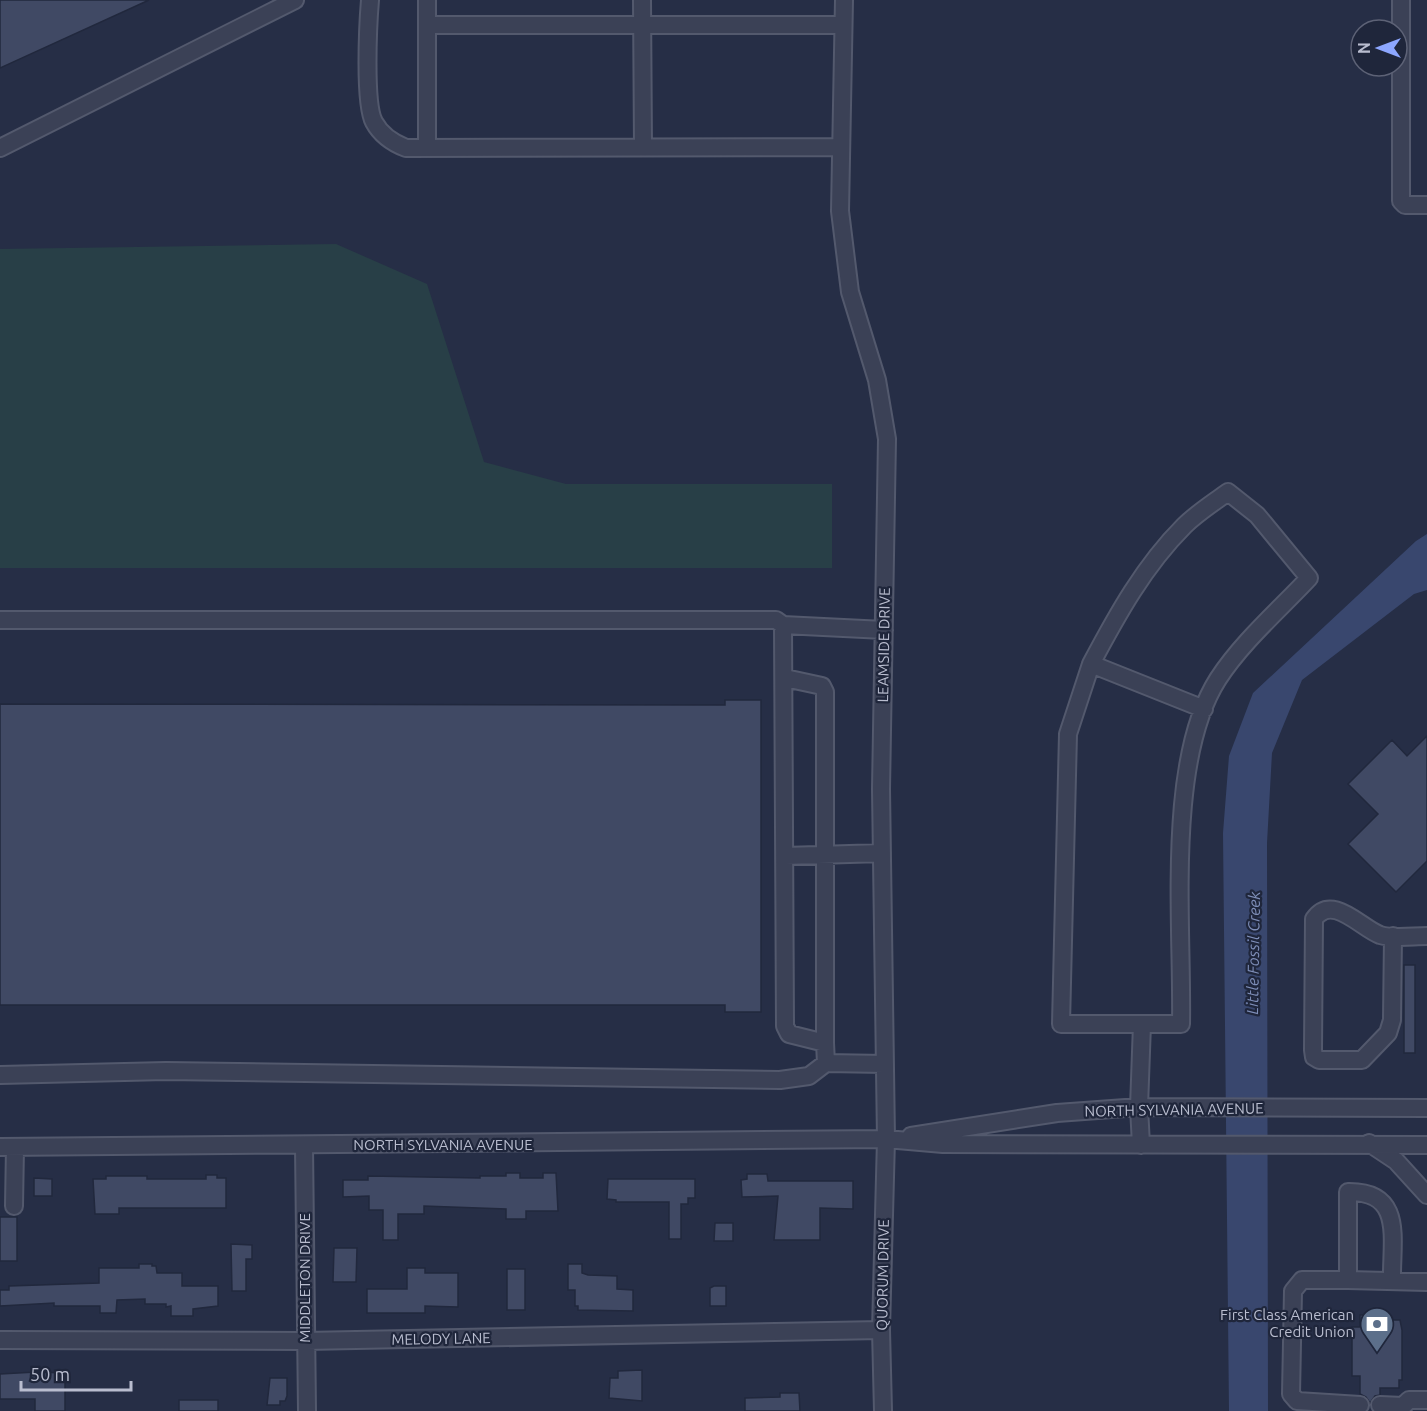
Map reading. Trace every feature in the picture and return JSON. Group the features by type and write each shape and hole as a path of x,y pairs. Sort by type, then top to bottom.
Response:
{"street":[{"path":"0,148 295,0"},
{"path":"370,0 369,102 373,121 393,143 406,148 643,147 839,151"},
{"path":"427,0 427,147"},
{"path":"642,0 643,147"},
{"name":"LEAMSIDE DRIVE","path":"844,0 839,151 840,211 850,292 877,380 887,440 882,853 886,1139"},
{"path":"1401,0 1401,201 1405,205 1427,205"},
{"path":"427,26 843,25"},
{"path":"1228,492 1257,515 1309,578 1225,671 1204,709 1196,727 1187,773 1182,836 1181,1024 1061,1024 1068,734 1092,664 1117,614 1156,557 1185,525 1228,492"},
{"path":"0,620 776,620 783,625 884,630"},
{"path":"783,625 785,1026 789,1034 825,1043"},
{"path":"1092,664 1204,709"},
{"path":"785,678 814,683 822,686 825,692 826,1063"},
{"path":"785,856 882,853"},
{"path":"1393,936 1392,1020 1388,1033 1362,1060 1319,1060 1314,1057 1314,919 1324,910 1339,910 1382,936 1393,936 1427,936"},
{"path":"1141,1145 1139,1107 1142,1024"},
{"path":"0,1075 166,1071 780,1080 809,1076 826,1063 885,1064"},
{"name":"NORTH SYLVANIA AVENUE","path":"886,1139 1057,1113 1139,1107 1427,1107"},
{"name":"NORTH SYLVANIA AVENUE","path":"7,1147 886,1139 943,1144 1369,1143 1427,1145"},
{"name":"QUORUM DRIVE","path":"883,1411 881,1330 886,1139"},
{"path":"1369,1143 1396,1161 1427,1195"},
{"name":"MIDDLETON DRIVE","path":"304,1146 307,1411"},
{"path":"7,1147 14,1206"},
{"path":"1348,1280 1348,1192 1365,1191 1381,1198 1391,1214 1392,1281"},
{"path":"1360,1405 1297,1401 1291,1394 1293,1291 1302,1280 1427,1282"},
{"name":"MELODY LANE","path":"0,1340 305,1341 881,1330"},
{"path":"1380,1405 1403,1406 1409,1400 1427,1400"}],"shaded area":[{"path":"336,244 427,284 484,462 566,484 832,484 832,568 0,568 0,249"}],"water":[{"name":"Little Fossil Creek","path":"1427,534 1427,590 1414,594 1302,680 1272,753 1267,843 1268,1411 1229,1411 1223,833 1229,756 1253,693 1416,541"}],"building":[{"path":"0,0 149,0 0,68"},
{"path":"725,700 761,700 761,1012 725,1012 725,1005 0,1005 0,704 725,705"},
{"path":"1427,736 1427,861 1396,892 1348,844 1378,814 1348,784 1392,740 1407,756"},
{"path":"1404,965 1415,965 1415,1053 1404,1053"},
{"path":"506,1173 520,1173 520,1178 543,1178 543,1173 556,1173 558,1211 526,1211 526,1219 506,1219 506,1209 424,1206 424,1214 398,1214 398,1240 383,1240 383,1210 369,1210 369,1196 343,1197 343,1180 368,1180 368,1176 480,1178 480,1176 506,1176"},
{"path":"747,1174 767,1174 768,1181 853,1181 853,1209 820,1208 820,1240 774,1240 778,1196 742,1197 741,1180 747,1179"},
{"path":"206,1175 226,1178 226,1208 119,1208 119,1214 95,1214 93,1179 106,1179 106,1176 147,1176 147,1179 206,1179"},
{"path":"34,1178 52,1179 52,1196 34,1196"},
{"path":"608,1179 695,1179 695,1198 688,1198 688,1204 681,1204 681,1239 669,1239 669,1202 616,1202 616,1200 607,1199"},
{"path":"0,1217 17,1217 17,1261 0,1261"},
{"path":"715,1223 733,1223 733,1241 714,1241"},
{"path":"231,1244 252,1245 252,1259 246,1259 246,1291 232,1291"},
{"path":"334,1248 357,1248 356,1282 333,1282"},
{"path":"139,1264 156,1266 157,1273 182,1273 182,1286 218,1286 218,1306 193,1309 193,1316 171,1316 171,1306 145,1304 145,1299 117,1300 116,1313 100,1313 100,1306 54,1306 54,1303 0,1306 0,1290 9,1290 9,1286 99,1283 99,1268 139,1268"},
{"path":"568,1264 582,1264 582,1273 588,1275 617,1276 617,1289 633,1290 633,1311 578,1310 578,1306 575,1306 575,1290 568,1290"},
{"path":"407,1268 425,1268 425,1273 458,1273 458,1307 425,1306 425,1313 367,1313 367,1289 407,1289"},
{"path":"507,1269 525,1269 525,1310 507,1310"},
{"path":"726,1286 726,1306 710,1306 710,1288"},
{"name":"First Class American Credit Union","path":"1360,1315 1380,1315 1380,1320 1400,1320 1402,1330 1402,1380 1399,1380 1399,1388 1380,1388 1380,1395 1375,1396 1370,1403 1360,1394 1360,1376 1352,1376 1352,1327 1360,1327"},
{"path":"642,1370 642,1401 609,1398 610,1378 618,1378 618,1371"},
{"path":"65,1373 65,1411 35,1411 35,1399 0,1399 0,1374"},
{"path":"270,1378 287,1378 287,1396 285,1401 280,1401 280,1405 267,1405"},
{"path":"780,1393 799,1393 800,1411 745,1411 745,1398 780,1397"},
{"path":"179,1400 218,1400 218,1411 179,1411"}],"place":[{"name":"First Class American Credit Union","path":"1377,1353"}]}
